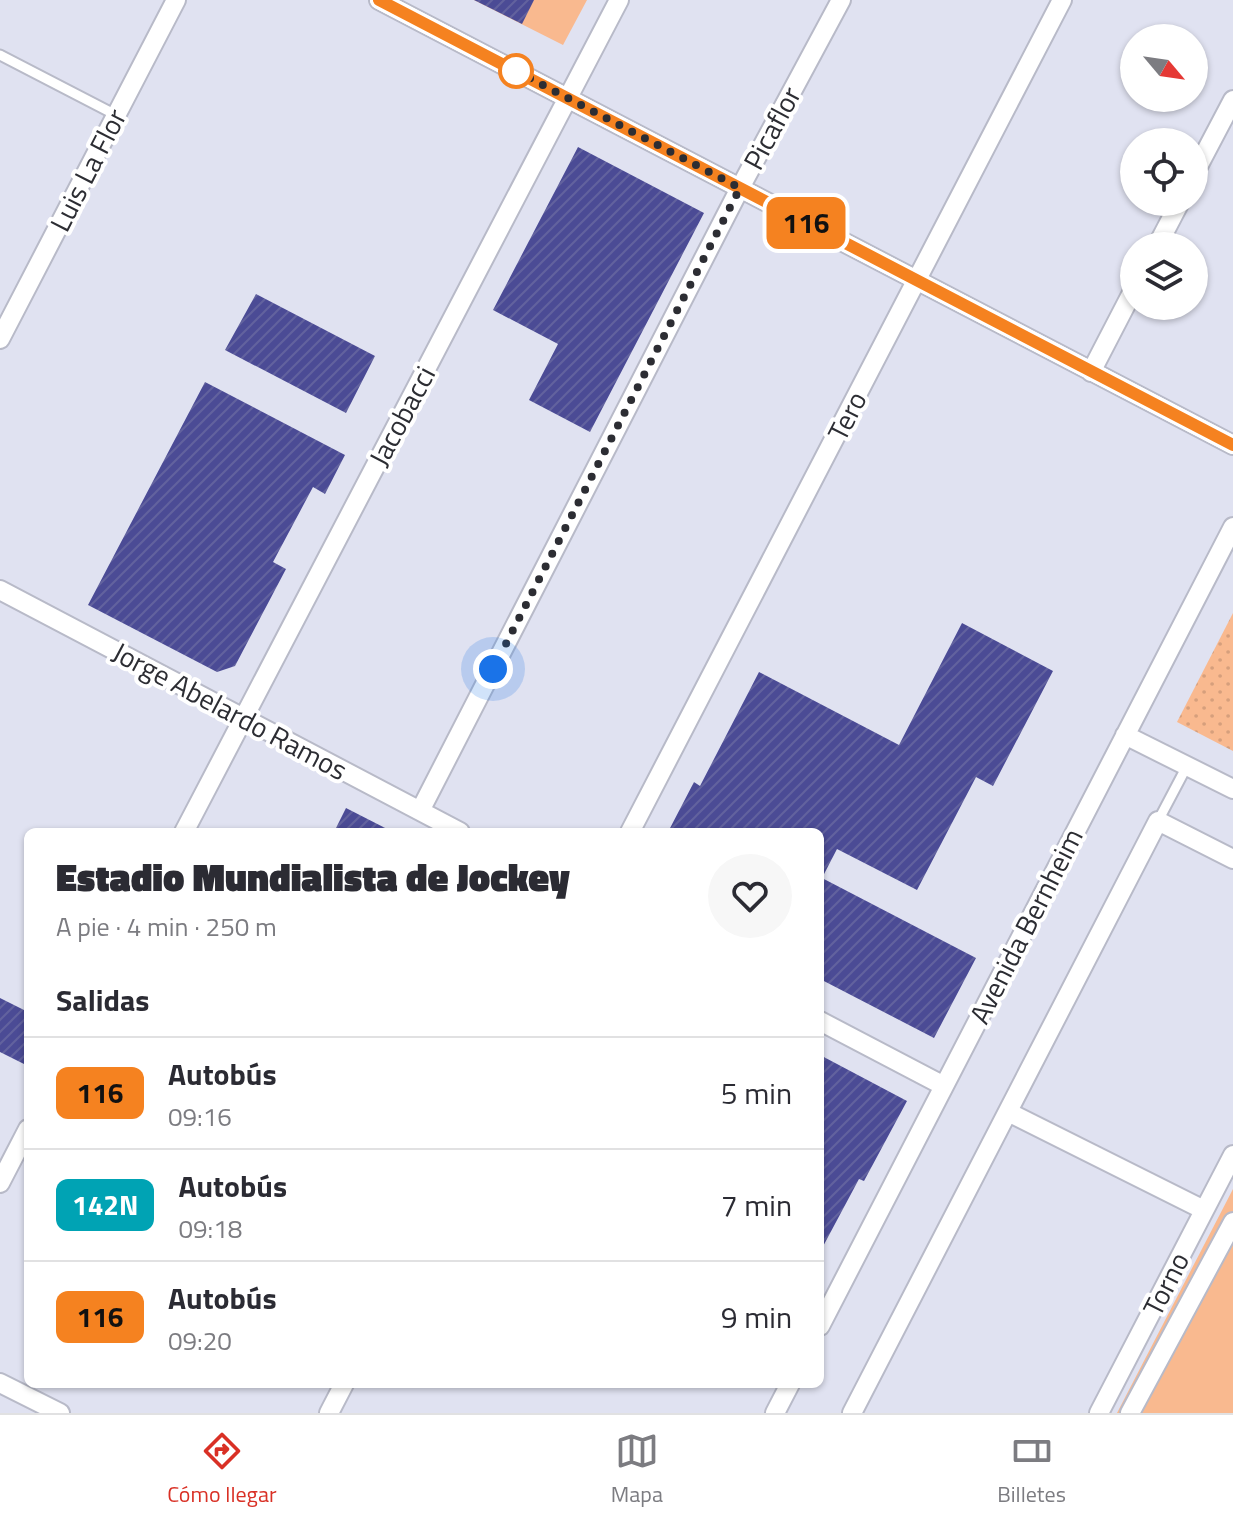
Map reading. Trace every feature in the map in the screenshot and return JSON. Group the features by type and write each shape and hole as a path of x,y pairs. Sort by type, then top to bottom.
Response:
{"street":[{"name":"Luis La Flor","path":"0,339 176,0"},
{"path":"379,0 1233,445"},
{"name":"Jacobacci","path":"186,828 619,0"},
{"name":"Picaflor","path":"420,811 740,188 841,0"},
{"name":"Tero","path":"632,828 1062,0"},
{"path":"1208,147 1233,100"},
{"path":"1091,372 1120,316"},
{"name":"Avenida Bernheim","path":"824,1318 1233,527"},
{"name":"Jorge Abelardo Ramos","path":"0,590 452,828"},
{"path":"1125,735 1233,789"},
{"path":"852,1413 1158,821 1233,859"},
{"path":"824,1023 944,1086"},
{"path":"1008,1112 1204,1210"},
{"path":"0,1183 24,1137"},
{"name":"Torno","path":"1099,1413 1233,1155"},
{"path":"1130,1413 1233,1222"},
{"path":"0,1383 60,1413"},
{"path":"329,1413 342,1388"},
{"path":"775,1413 788,1388"}],"lane":[{"path":"0,55 116,115"},
{"path":"1158,821 1187,766"}],"shaded area":[{"path":"474,0 587,0 563,45"},
{"path":"1233,613 1233,751 1177,722"},
{"path":"1233,1189 1233,1413 1117,1413"}],"building":[{"path":"474,0 534,0 522,24"},
{"path":"578,147 704,213 590,432 529,400 558,344 493,310"},
{"path":"256,294 375,356 346,413 225,350"},
{"path":"205,382 345,455 325,494 313,487 273,562 286,569 235,666 217,672 88,605"},
{"path":"962,623 1053,671 993,786 976,777 917,890 837,849 824,874 824,828 670,828 694,782 700,786 759,672 899,745"},
{"path":"346,808 385,828 336,828"},
{"path":"824,879 976,958 934,1038 824,981"},
{"path":"0,998 24,1010 24,1064 0,1052"},
{"path":"824,1057 907,1101 864,1181 859,1179 824,1245"}],"bus line":[{"name":"116","path":"379,0 1233,445"}],"route":[{"path":"493,669 740,188 516,71"}]}
